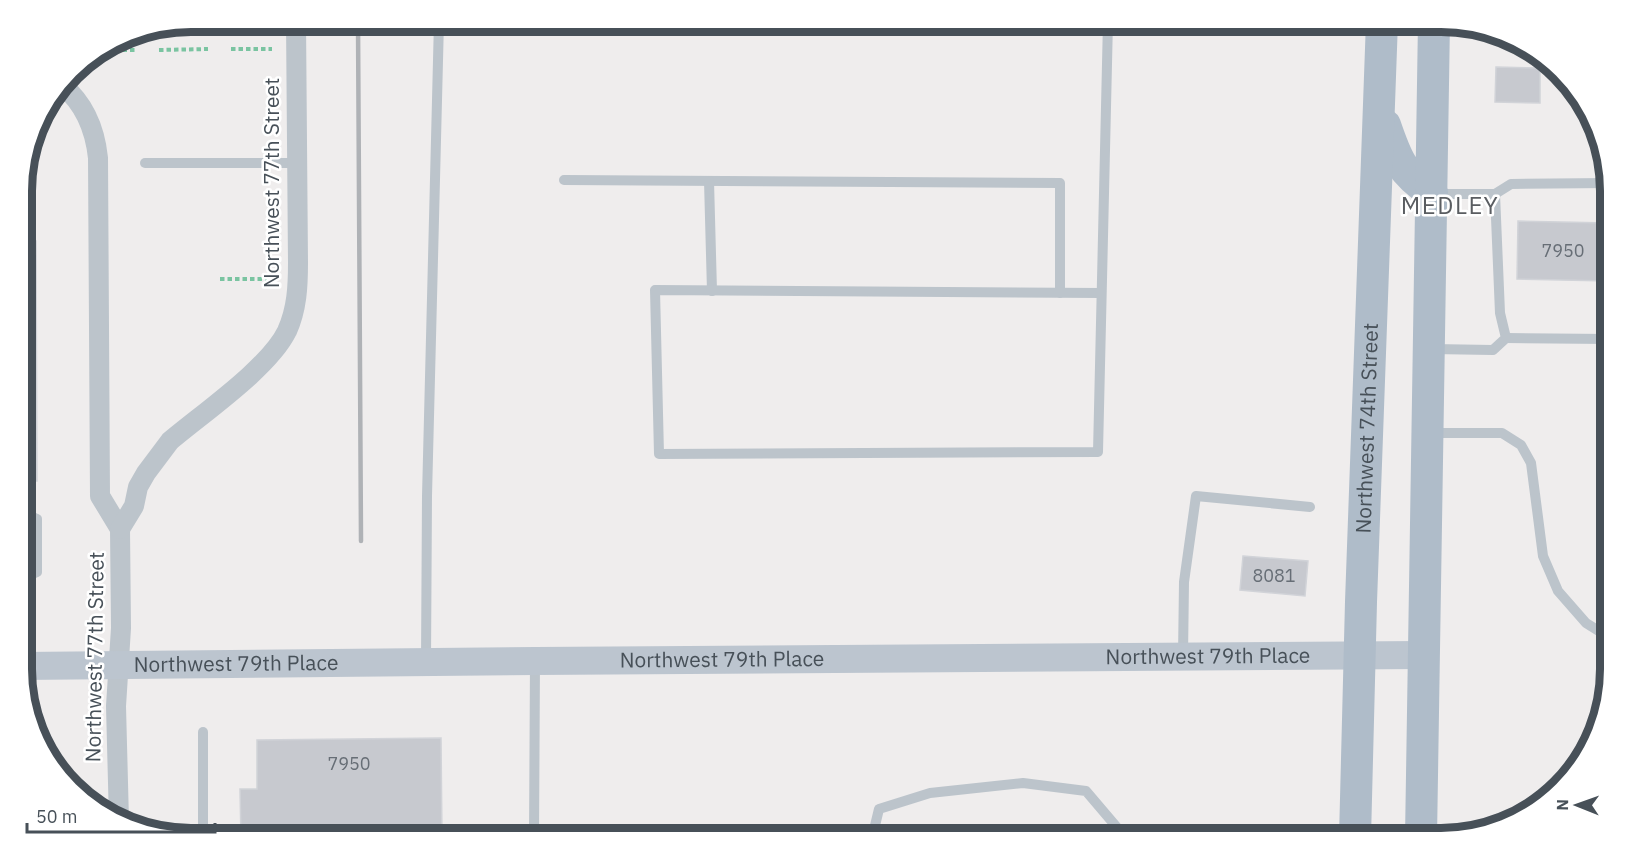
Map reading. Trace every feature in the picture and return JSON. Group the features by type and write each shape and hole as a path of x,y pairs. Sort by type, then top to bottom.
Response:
{"main road":[{"name":"Northwest 74th Street","path":"1355,827 1359,656 1382,32"},
{"path":"1421,827 1434,32"},
{"path":"1380,110 1396,158 1414,181 1432,193"},
{"name":"Northwest 79th Place","path":"32,666 1423,655"}],"street":[{"name":"Northwest 77th Street","path":"120,529 134,506 142,480 160,452 260,365 280,343 287,331 298,285 296,32"},
{"name":"Northwest 77th Street","path":"67,90 86,114 97,145 100,496 120,529 121,628 116,706 119,810"}],"lane":[{"path":"426,662 427,496 439,32"},
{"path":"1101,293 655,290 660,454 1098,452 1108,32"},
{"path":"145,163 296,163"},
{"path":"564,180 1060,183 1060,293"},
{"path":"709,181 711,291"},
{"path":"1432,193 1495,194 1511,184 1599,183"},
{"path":"1495,194 1500,313 1506,338"},
{"path":"1428,349 1493,350 1506,338 1600,339"},
{"path":"1428,433 1502,433 1521,445 1530,463 1544,556 1558,591 1587,623 1600,631"},
{"path":"1183,657 1184,582 1196,496 1310,507"},
{"path":"32,517 37,519 37,572 32,574"},
{"path":"534,828 535,661"},
{"path":"203,732 203,828"},
{"path":"875,827 879,810 930,793 1023,783 1086,791 1117,827"}],"path":[{"path":"159,50 208,49"},
{"path":"231,49 272,49"},
{"path":"117,50 136,50"},
{"path":"220,279 274,279"}],"building":[{"path":"1496,67 1540,68 1540,103 1495,102"},
{"path":"1518,221 1600,223 1600,281 1517,279"},
{"path":"32,241 36,241 37,481 32,481"},
{"path":"1243,556 1308,561 1305,596 1240,590"},
{"path":"441,738 442,828 241,828 240,789 257,789 257,740"}],"railway":[{"path":"358,32 361,541"}],"district":[{"name":"MEDLEY","path":"1450,206"}]}
